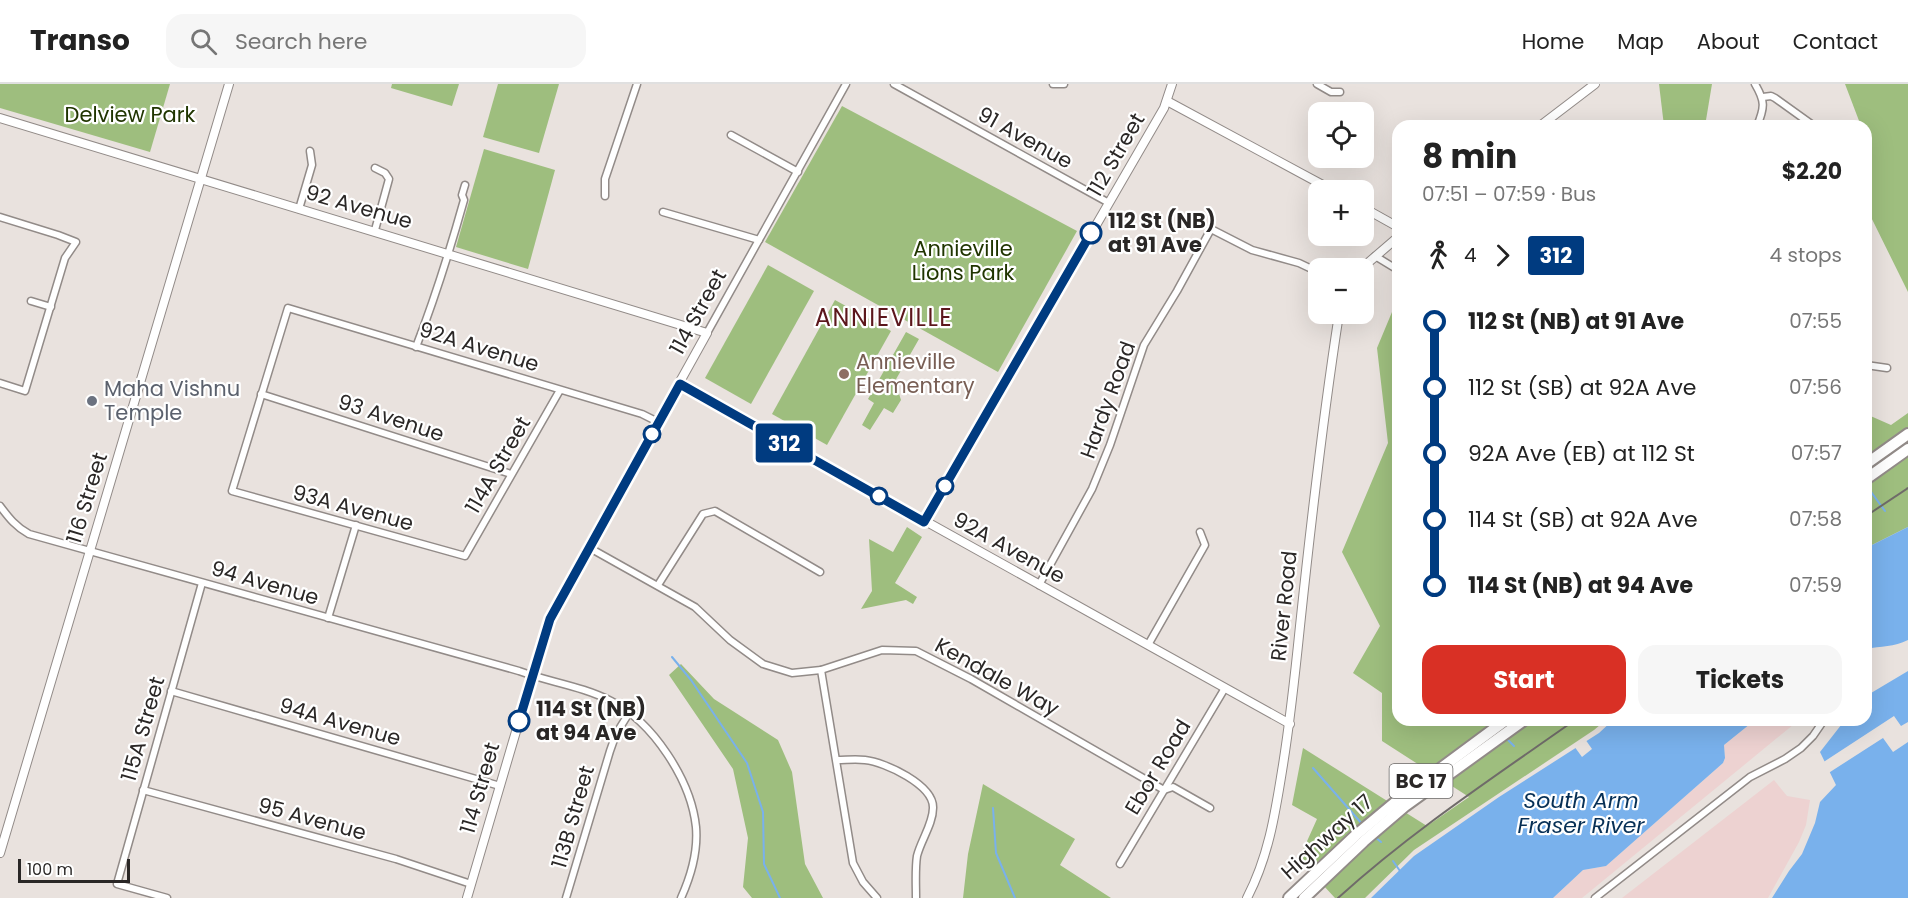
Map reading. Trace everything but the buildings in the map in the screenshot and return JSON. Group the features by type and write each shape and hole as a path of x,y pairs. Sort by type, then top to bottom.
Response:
{"highway":[{"path":"1872,459 1908,434"},
{"path":"1872,475 1908,449"},
{"name":"Highway 17","path":"1289,898 1376,824 1475,748 1499,726"},
{"name":"Highway 17","path":"1475,748 1513,726"},
{"name":"Highway 17","path":"1304,898 1360,838"}],"street":[{"name":"116 Street","path":"0,853 230,84"},
{"path":"605,196 605,180 637,84"},
{"name":"114 Street","path":"467,898 550,619 846,84"},
{"name":"91 Avenue","path":"894,84 1109,204"},
{"path":"1053,84 1064,84"},
{"name":"112 Street","path":"924,522 1109,204 1167,101 1172,84"},
{"path":"1317,84 1332,92 1340,92"},
{"path":"1755,84 1763,97 1763,112 1760,120"},
{"path":"1548,120 1593,85"},
{"path":"1763,97 1771,96 1805,120"},
{"path":"1167,101 1313,180"},
{"name":"92 Avenue","path":"0,118 375,230 707,333"},
{"path":"731,135 798,172"},
{"path":"299,209 312,165 310,151"},
{"path":"375,168 385,173 389,179 375,230"},
{"path":"416,347 449,253 464,200 462,195 465,185"},
{"path":"663,212 759,240"},
{"path":"1374,214 1392,224"},
{"path":"0,217 58,234 76,242 65,258 25,391 0,383"},
{"name":"Hardy Road","path":"1038,585 1092,489 1110,445 1144,345 1211,229 1252,250 1308,267"},
{"path":"1392,242 1375,256 1392,266"},
{"path":"31,301 51,307"},
{"name":"92A Avenue","path":"261,394 288,308 642,414 658,422"},
{"name":"River Road","path":"1247,898 1262,864 1270,838 1290,724 1324,414 1338,324"},
{"path":"1872,366 1887,368"},
{"name":"92A Avenue","path":"680,384 1290,724"},
{"name":"114A Street","path":"465,556 560,390"},
{"name":"93 Avenue","path":"261,394 511,474"},
{"name":"93A Avenue","path":"261,394 232,491 465,556"},
{"name":"94 Avenue","path":"0,507 19,529 29,534 592,693 613,702 641,722 652,734 680,777 693,810 696,828 695,850 692,869 681,898"},
{"path":"658,585 703,514 715,511 820,572"},
{"path":"328,618 356,525"},
{"path":"1148,645 1205,546 1200,532"},
{"name":"Kendale Way","path":"588,547 695,607 730,640 763,664 792,674 821,670 882,650 916,651 1164,790 1173,787 1210,807"},
{"name":"115A Street","path":"167,898 117,884 202,583"},
{"path":"821,670 853,863 863,882 877,898"},
{"name":"Ebor Road","path":"1119,864 1225,688"},
{"name":"94A Avenue","path":"171,691 500,786"},
{"name":"113B Street","path":"566,898 610,751 616,734 629,713"},
{"path":"1595,898 1750,777 1801,748 1820,726"},
{"path":"837,760 865,760 886,765 911,779 930,795 933,806 931,819 917,858 916,898"},
{"name":"95 Avenue","path":"143,790 396,859 471,884"}],"shaded area":[{"path":"1748,726 1792,726 1582,898 1553,898 1583,870 1606,866 1723,763 1724,745"},
{"path":"1774,780 1787,796 1810,800 1806,825 1799,842 1768,898 1622,898"}],"green space":[{"name":"Delview Park","path":"0,84 170,84 150,152 0,108"},
{"path":"392,84 459,84 452,106 391,88"},
{"path":"498,84 559,84 539,153 483,137"},
{"path":"1659,84 1712,84 1706,120 1663,120"},
{"path":"1845,84 1908,84 1908,292 1872,219 1872,120 1859,120"},
{"name":"Annieville Lions Park","path":"842,106 1077,231 998,372 765,242"},
{"path":"484,149 555,170 528,269 456,247"},
{"path":"768,265 814,291 751,404 705,378"},
{"path":"835,300 891,331 827,445 772,414"},
{"path":"1392,312 1392,726 1599,726 1414,850 1365,898 1335,898 1299,859 1317,819 1292,805 1303,748 1427,826 1469,797 1382,741 1382,693 1353,673 1380,626 1342,552 1388,443 1377,348"},
{"path":"906,332 919,339 895,381 901,400 893,413 884,408 870,430 862,425 874,403 868,399"},
{"path":"1908,413 1908,527 1872,545 1872,417 1891,425"},
{"path":"907,527 922,537 895,583 917,597 913,604 906,600 861,609 872,591 869,539 893,552"},
{"path":"681,664 714,699 778,740 792,772 805,864 823,898 752,898 743,887 748,838 733,769 669,675"},
{"path":"983,784 1075,839 1060,865 1111,898 963,898 968,854"}],"water":[{"path":"1908,527 1908,640 1872,648 1872,545"},
{"path":"1908,671 1908,898 1772,898 1802,854 1815,823 1820,802 1836,785 1820,752 1840,726 1872,726 1872,692"},
{"name":"South Arm Fraser River","path":"1607,726 1748,726 1724,745 1723,763 1606,866 1583,870 1553,898 1371,898 1414,856 1499,797"}],"pier":[{"path":"1894,716 1901,726 1908,722 1908,742 1893,752 1883,738 1827,774 1822,763"},
{"path":"1585,739 1592,749 1582,757 1574,746"}],"waterway":[{"path":"1872,493 1885,511"},
{"path":"672,657 691,680 747,763 763,812 764,864 780,898"},
{"path":"1505,737 1514,746"},
{"path":"1313,768 1363,825"},
{"path":"993,808 996,853 1015,898"},
{"path":"1375,837 1381,842"},
{"path":"1393,861 1400,871"}],"railway":[{"path":"1872,512 1908,488"},
{"path":"1338,898 1424,827 1566,726"}],"bus line":[{"name":"312","path":"519,721 550,619 680,384 924,522 1091,233"}],"place":[{"name":"112 St (NB) at 91 Ave","path":"1091,233"},
{"name":"Annieville Elementary","path":"844,374"},
{"name":"Maha Vishnu Temple","path":"92,401"},
{"name":"114 St (NB) at 94 Ave","path":"519,721"}],"district":[{"name":"ANNIEVILLE","path":"884,318"}]}
